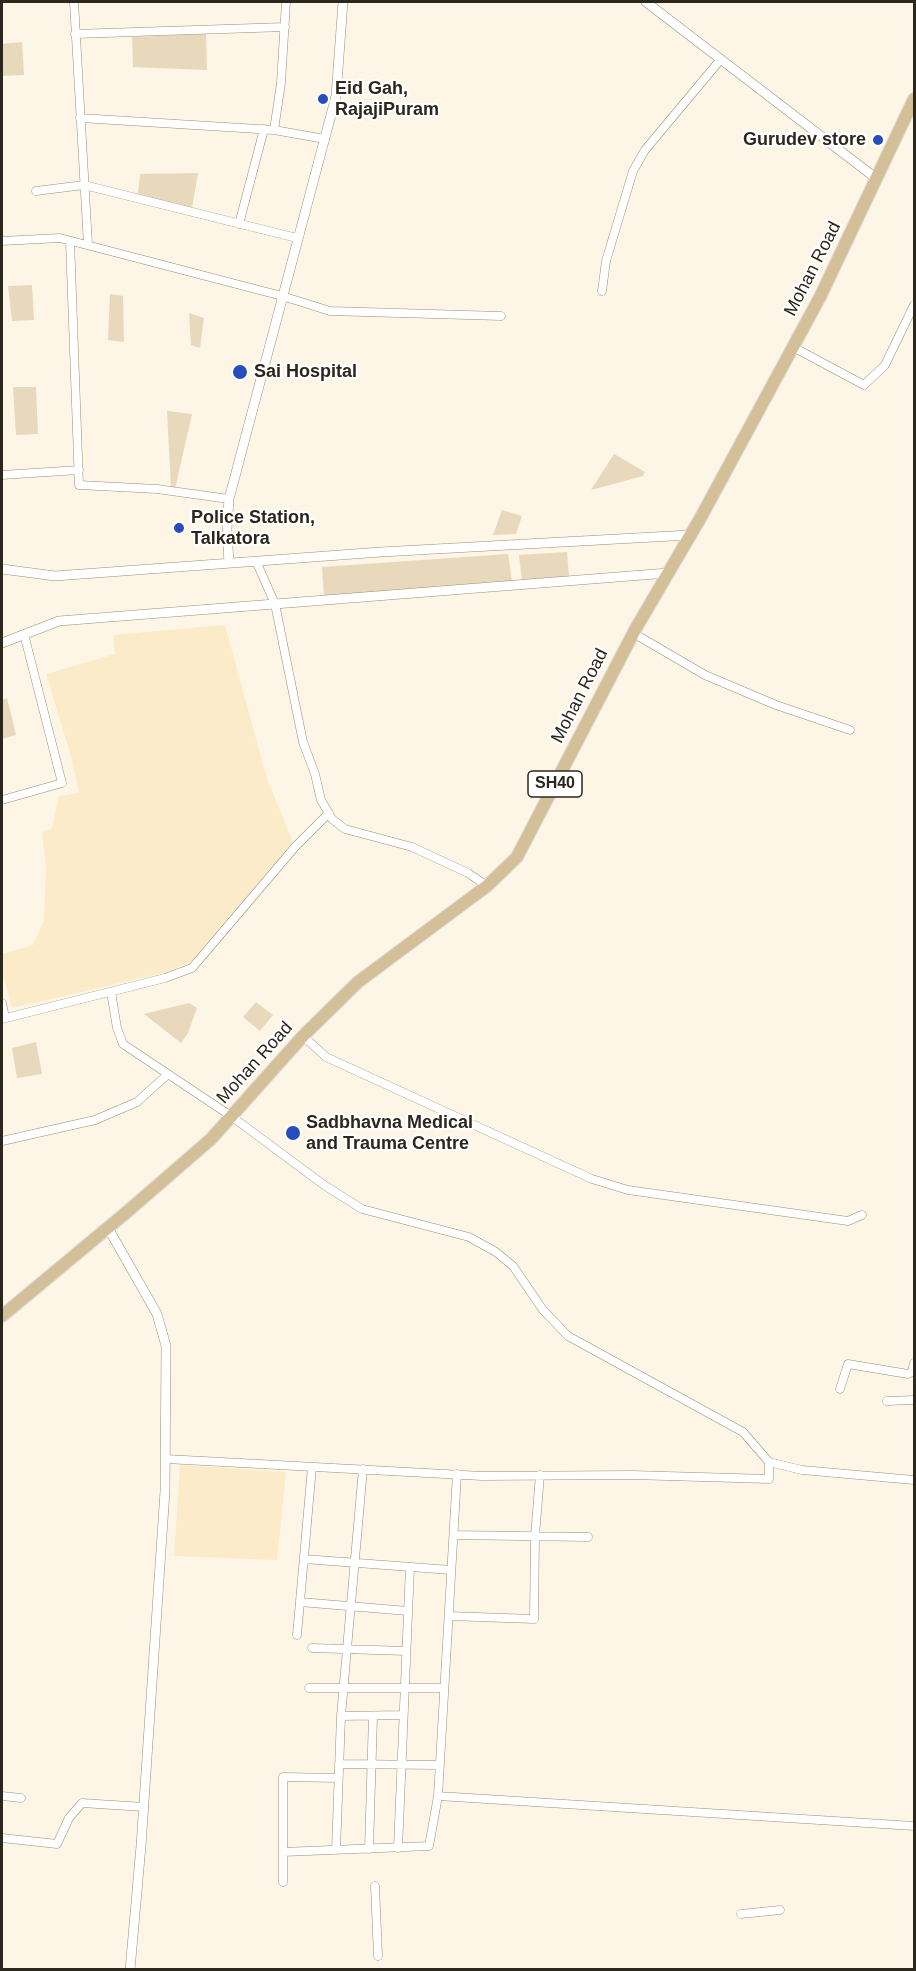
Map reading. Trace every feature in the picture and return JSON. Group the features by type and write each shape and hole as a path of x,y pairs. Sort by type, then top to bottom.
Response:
{"main road":[{"name":"Mohan Road","path":"3,1312 108,1228 211,1139 303,1036 358,982 487,886 517,857 633,633 820,297 915,99"}],"street":[{"path":"74,2 88,245"},
{"path":"274,130 281,83 286,2"},
{"path":"229,563 228,499 336,96 343,2"},
{"path":"646,2 877,179"},
{"path":"75,34 285,27"},
{"path":"602,291 606,261 633,171 645,150 721,59"},
{"path":"80,118 264,129 325,139"},
{"path":"239,224 264,129"},
{"path":"36,191 84,185 297,238"},
{"path":"2,241 60,238 282,296 330,311 501,316"},
{"path":"70,241 79,485 157,489 228,499"},
{"path":"792,347 864,385 885,364 915,305"},
{"path":"2,474 79,470"},
{"path":"2,569 55,576 381,552 690,534"},
{"path":"256,561 275,604 303,742 315,774 321,800 329,813 345,829 412,847 468,873 487,886"},
{"path":"2,643 59,621 668,573"},
{"path":"633,633 705,675 776,705 850,730"},
{"path":"2,800 62,783 24,634"},
{"path":"2,1003 3,1019 165,978 192,968 295,847 329,813"},
{"path":"111,992 117,1028 123,1044 231,1116 324,1185 362,1209 469,1237 496,1252 513,1266 543,1310 568,1336 743,1432 770,1462 802,1470 915,1480"},
{"path":"303,1036 326,1057 592,1179 628,1190 848,1221 862,1215"},
{"path":"2,1141 95,1120 137,1102 168,1074"},
{"path":"108,1228 157,1314 166,1346 166,1459 144,1807 130,1970"},
{"path":"840,1389 848,1364 908,1374 912,1372 915,1363"},
{"path":"887,1401 915,1400"},
{"path":"166,1459 457,1474 632,1475 769,1479 770,1462"},
{"path":"297,1635 312,1467"},
{"path":"336,1850 341,1716 363,1470"},
{"path":"283,1852 429,1846 438,1796 457,1474"},
{"path":"449,1616 534,1619 535,1536 540,1475"},
{"path":"454,1535 588,1537"},
{"path":"304,1559 452,1570"},
{"path":"398,1848 410,1567"},
{"path":"300,1602 408,1611"},
{"path":"312,1648 406,1651"},
{"path":"309,1688 444,1688"},
{"path":"341,1716 404,1715"},
{"path":"369,1849 373,1716"},
{"path":"339,1764 440,1765"},
{"path":"283,1882 283,1777 338,1778"},
{"path":"2,1796 21,1798"},
{"path":"438,1796 915,1826"},
{"path":"2,1838 57,1844 69,1818 82,1803 144,1807"},
{"path":"375,1886 378,1956"},
{"path":"741,1914 780,1910"}],"shaded area":[{"path":"206,34 207,70 133,67 132,37"},
{"path":"22,42 24,75 2,76 2,44"},
{"path":"198,173 192,208 138,194 140,174"},
{"path":"32,285 34,320 12,321 8,286"},
{"path":"110,294 123,296 124,342 108,340"},
{"path":"189,313 204,318 200,348 191,345"},
{"path":"13,387 36,387 38,434 16,435"},
{"path":"167,411 192,414 175,489 171,488"},
{"path":"614,454 645,472 643,476 591,490"},
{"path":"502,510 522,516 516,534 493,535"},
{"path":"567,552 569,577 522,581 519,555"},
{"path":"508,554 512,581 324,596 322,567"},
{"path":"225,625 267,779 293,842 190,962 167,972 12,1008 2,971 2,954 33,945 44,920 46,868 42,832 52,828 59,796 79,793 71,756 46,674 115,654 113,635"},
{"path":"7,698 16,735 2,739 2,700"},
{"path":"256,1002 273,1015 260,1031 243,1017"},
{"path":"189,1003 197,1008 188,1033 181,1043 144,1014"},
{"path":"36,1042 42,1074 17,1078 12,1048"},
{"path":"180,1465 286,1472 277,1560 174,1556"}],"place":[{"name":"Eid Gah, RajajiPuram","path":"323,99"},
{"name":"Gurudev store","path":"878,140"},
{"name":"Sai Hospital","path":"240,372"},
{"name":"Police Station, Talkatora","path":"179,528"},
{"name":"Sadbhavna Medical and Trauma Centre","path":"293,1133"}]}
